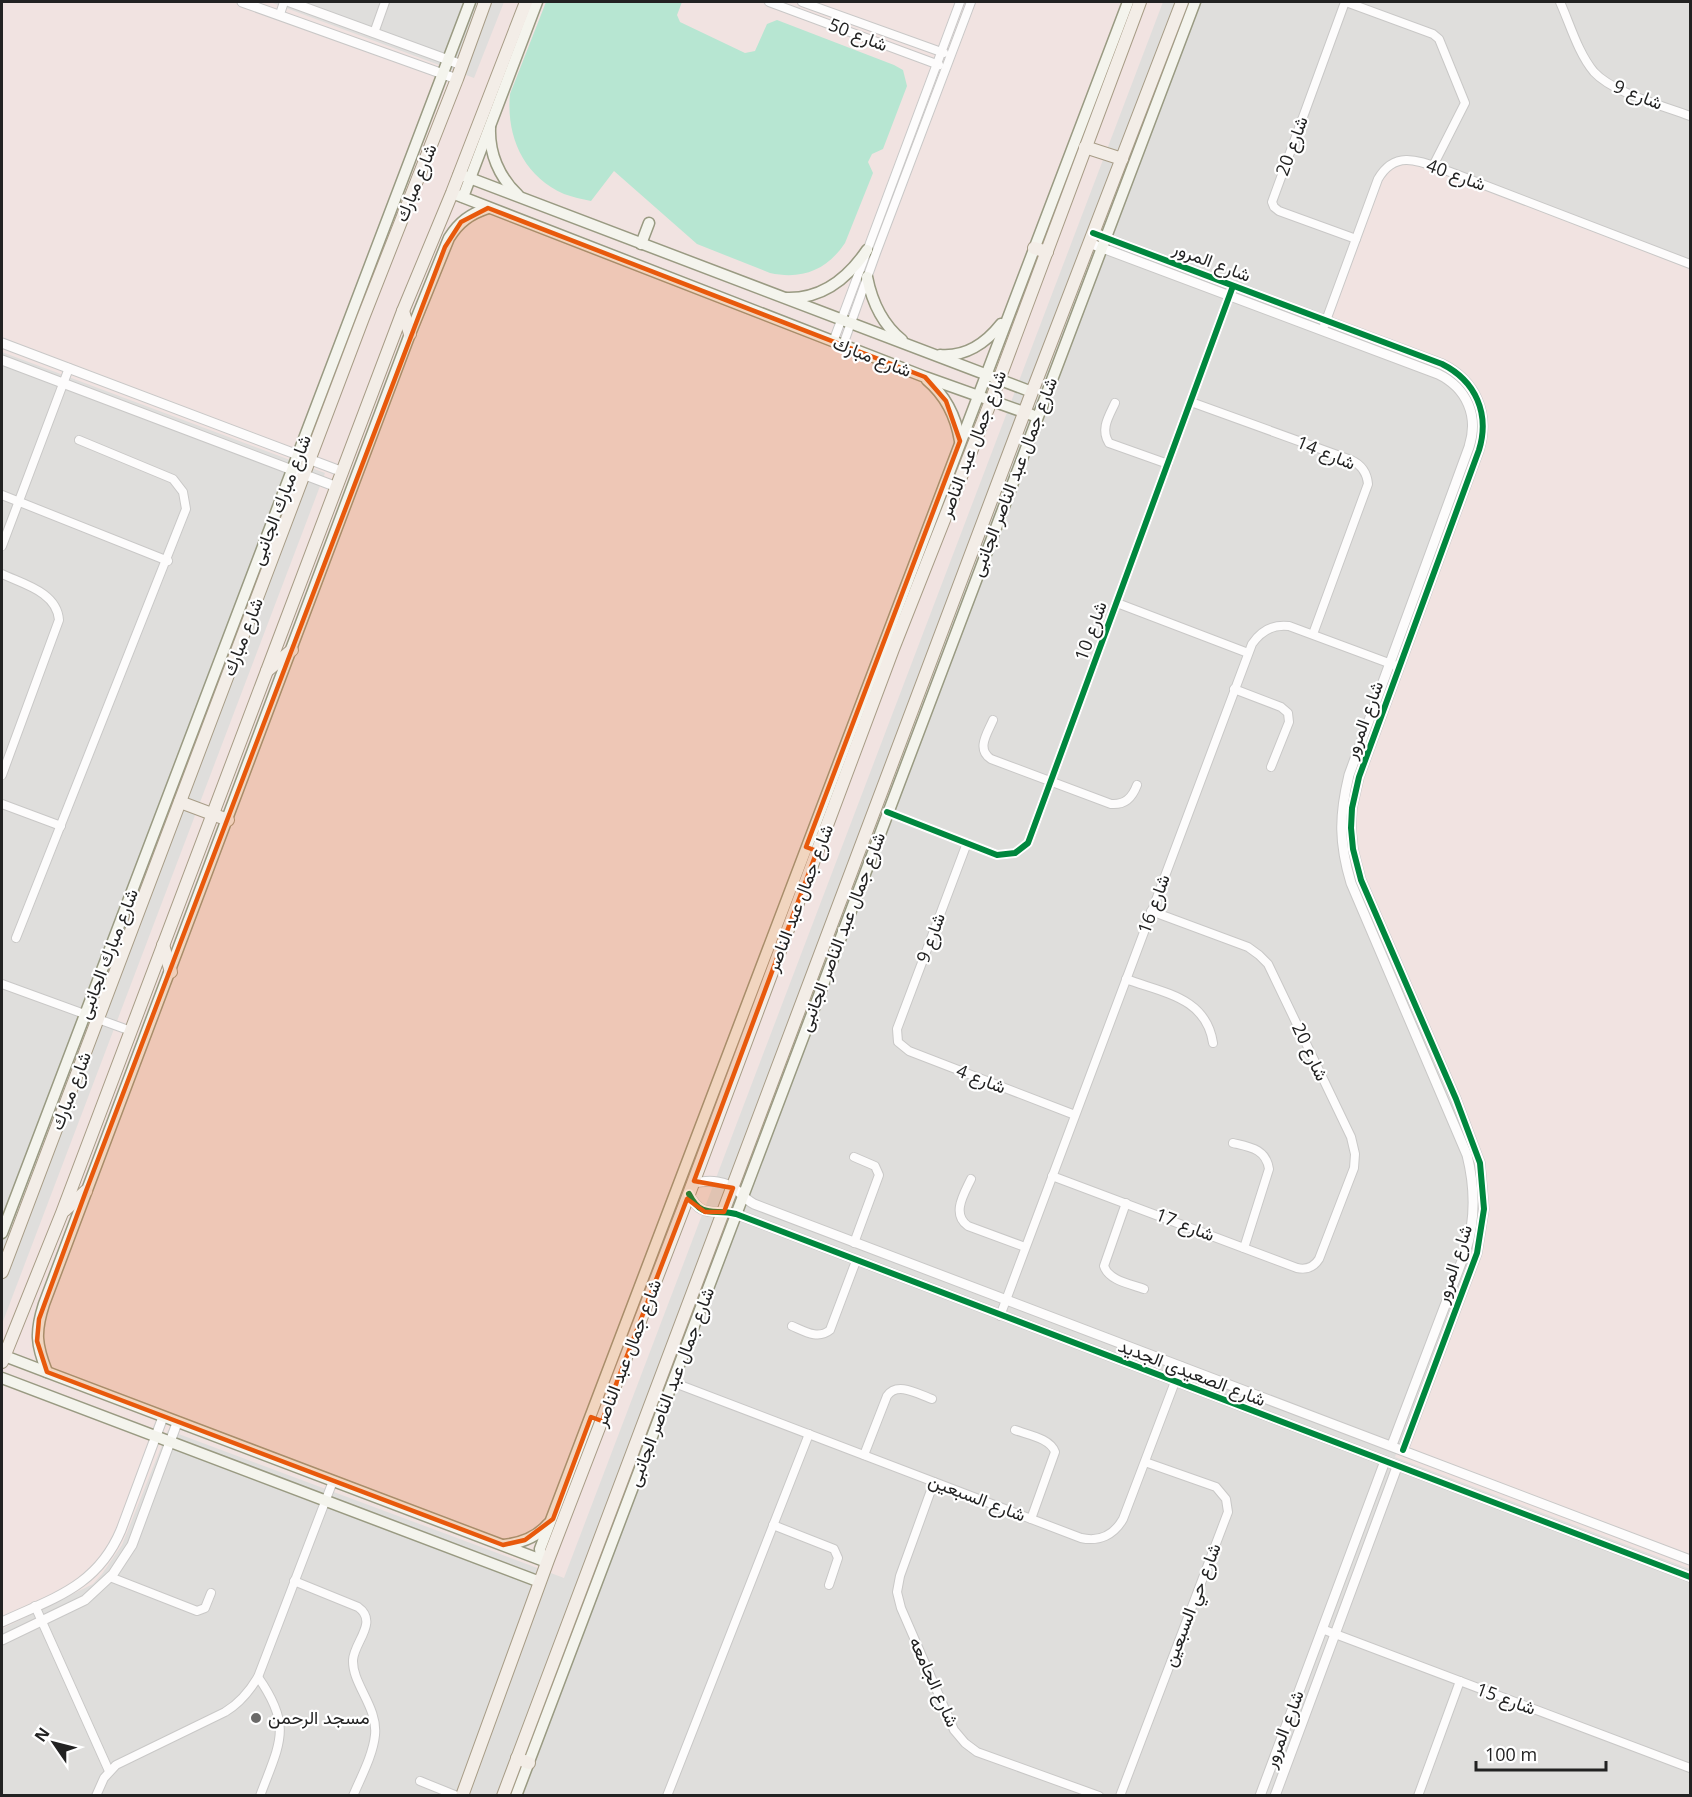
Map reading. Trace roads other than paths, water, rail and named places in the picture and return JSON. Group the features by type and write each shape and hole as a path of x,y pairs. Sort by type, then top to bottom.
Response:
{"main road":[{"name":"شارع مبارك الجانبى","path":"304,457 442,73 470,2"},
{"name":"شارع مبارك","path":"2,1272 180,802 298,472 363,318 485,2"},
{"name":"شارع مبارك","path":"2,1358 62,1213 404,311 465,176 525,2"},
{"path":"465,176 491,121 537,2"},
{"path":"888,647 960,441 1128,2"},
{"name":"شارع جمال عبد الناصر","path":"462,1796 548,1561 596,1419 691,1188 743,1049 812,849 888,647 991,401 1140,2"},
{"name":"شارع جمال عبد الناصر","path":"503,1796 523,1761 730,1213 733,1188 1032,392 1097,240 1122,159 1182,2"},
{"name":"شارع جمال عبد الناصر الجانبى","path":"730,1213 743,1196 1037,418 1097,240 1195,2"},
{"path":"491,121 491,142 496,163 506,181 520,197"},
{"path":"1085,147 1122,159"},
{"name":"شارع مبارك","path":"465,176 1032,392"},
{"name":"شارع مبارك","path":"457,196 838,344 1037,418"},
{"path":"47,1371 37,1341 39,1319 410,334 449,238 461,222 488,208"},
{"path":"641,244 649,223"},
{"path":"597,250 605,230"},
{"path":"1034,248 1047,252"},
{"path":"781,297 804,297 826,290 845,277 872,251"},
{"path":"867,277 873,299 883,320 907,344"},
{"path":"404,311 410,334"},
{"path":"934,355 947,356 972,349 993,335 1008,314"},
{"path":"925,377 946,401 955,420 960,441"},
{"name":"شارع مبارك الجانبى","path":"2,1233 298,472"},
{"path":"266,672 292,650"},
{"path":"180,802 228,820"},
{"path":"548,1561 541,1556 540,1552 596,1419 731,1045 812,849"},
{"path":"163,945 171,972"},
{"path":"731,1045 743,1049"},
{"path":"62,1213 86,1191"},
{"name":"شارع جمال عبد الناصر الجانبى","path":"642,1445 672,1382 688,1322"},
{"path":"2,1358 47,1371 177,1423 548,1561"},
{"path":"2,1378 540,1582"},
{"path":"503,1545 536,1535 553,1519"},
{"path":"516,1796 523,1761"}],"street":[{"path":"242,2 457,79"},
{"path":"280,14 285,2"},
{"path":"290,2 462,65"},
{"path":"370,47 385,2"},
{"name":"شارع 50","path":"769,2 787,5 947,68"},
{"name":"شارع 50","path":"802,2 951,56"},
{"path":"838,344 960,2"},
{"path":"846,322 867,277 872,251 947,68 971,2"},
{"path":"1346,2 1425,30 1439,39 1465,103 1433,166"},
{"name":"شارع 20","path":"1346,2 1272,202 1279,211 1356,239"},
{"name":"شارع 9","path":"1560,2 1585,58 1600,78 1618,89 1690,116"},
{"name":"شارع 40","path":"1322,330 1378,179 1385,168 1396,161 1408,159 1433,166 1690,264"},
{"name":"شارع المرور","path":"1097,240 1130,247 1450,368 1471,387 1483,413 1484,432 1479,450 1359,777 1351,818 1358,870 1456,1099 1480,1163 1484,1198 1482,1228 1477,1253 1403,1450"},
{"name":"شارع المرور","path":"1097,240 1126,257 1445,377 1463,393 1472,415 1473,431 1469,447 1349,775 1341,818 1341,840 1348,873 1446,1103 1470,1166 1474,1198 1472,1227 1466,1250 1392,1445"},
{"path":"1126,257 1130,247"},
{"name":"شارع 10","path":"887,812 997,855 1020,850 1031,838 1233,286"},
{"path":"2,343 343,472"},
{"path":"2,360 337,487"},
{"path":"2,546 69,368"},
{"name":"شارع 14","path":"1191,402 1356,462 1366,474 1368,484 1313,634"},
{"path":"1115,403 1105,428 1107,440 1112,445 1168,464"},
{"path":"16,938 186,515 185,498 181,487 168,476 79,440"},
{"path":"2,495 168,561"},
{"path":"2,574 49,597 57,607 59,620 2,775"},
{"path":"1117,603 1248,653"},
{"name":"شارع 16","path":"1000,1316 1234,690 1256,638 1272,627 1289,626 1400,667"},
{"path":"1234,690 1281,706 1288,712 1289,722 1271,767"},
{"path":"993,720 984,743 983,750 986,755 1111,804 1120,804 1128,800 1137,785"},
{"path":"2,804 61,826"},
{"name":"شارع 9","path":"896,1033 967,843"},
{"name":"شارع 20","path":"1151,911 1248,947 1264,959 1271,969 1346,1127 1354,1148 1354,1168 1317,1262"},
{"path":"1377,945 1387,940"},
{"path":"1126,980 1192,1005 1206,1020 1214,1043"},
{"path":"2,984 131,1031"},
{"name":"شارع 4","path":"896,1033 898,1042 906,1050 1075,1114"},
{"path":"1446,1103 1456,1099"},
{"path":"1233,1143 1260,1151 1269,1169 1244,1248"},
{"path":"854,1157 875,1166 879,1175 854,1243"},
{"name":"شارع 17","path":"1052,1176 1301,1269 1317,1262"},
{"path":"970,1179 959,1208 962,1222 1026,1247"},
{"name":"شارع الصعيدى الجديد","path":"1690,1560 1392,1445 854,1243 754,1204 733,1188 722,1183 711,1181 691,1188 694,1203 701,1209 714,1214 730,1213 1690,1577"},
{"path":"1126,1203 1104,1266 1106,1273 1112,1277 1144,1288"},
{"path":"792,1326 816,1335 823,1335 830,1330 856,1260"},
{"name":"شارع السبعين","path":"672,1382 1081,1538 1095,1539 1105,1537 1116,1530 1123,1519 1181,1366"},
{"path":"864,1455 891,1391 901,1389 932,1399"},
{"path":"2,1622 76,1586 94,1572 108,1555 121,1530 163,1417"},
{"path":"2,1640 85,1600 110,1577 132,1545 177,1423"},
{"path":"1015,1430 1047,1442 1052,1446 1054,1452 1031,1519"},
{"path":"667,1796 809,1434"},
{"name":"شارع المرور","path":"1260,1796 1385,1461"},
{"name":"شارع حي السبعين","path":"1120,1796 1228,1512 1226,1499 1216,1487 1145,1462"},
{"name":"شارع المرور","path":"1275,1796 1398,1467"},
{"path":"1466,1493 1473,1476"},
{"path":"96,1796 109,1771 120,1762 232,1707 244,1696 258,1677 333,1481"},
{"name":"شارع الجامعه","path":"934,1482 900,1576 897,1592 901,1608 954,1730 977,1752 1099,1796"},
{"path":"773,1525 831,1547 837,1552 838,1561 829,1585"},
{"path":"1680,1556 1690,1549"},
{"path":"110,1577 197,1611 205,1608 212,1593"},
{"path":"294,1581 358,1606 366,1615 366,1627 354,1653 353,1663 373,1714 375,1736 353,1796"},
{"path":"35,1606 109,1771"},
{"name":"شارع 15","path":"1322,1629 1690,1768"},
{"path":"258,1677 276,1707 280,1728 278,1747 260,1796"},
{"path":"1418,1796 1460,1681"},
{"path":"420,1781 457,1796"}],"place":[{"name":"مسجد الرحمن","path":"256,1718"}]}
